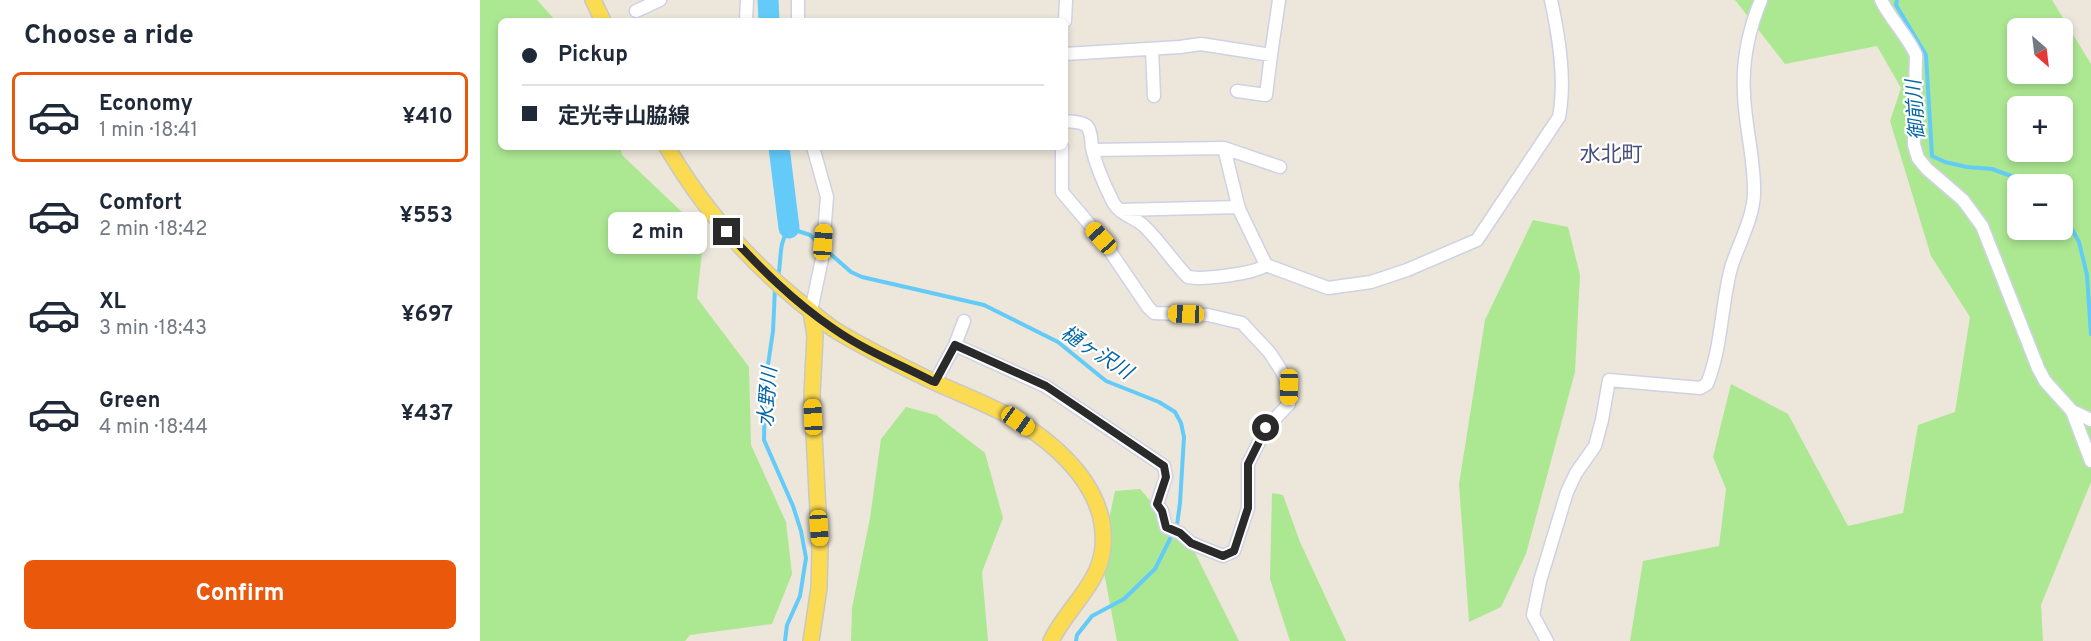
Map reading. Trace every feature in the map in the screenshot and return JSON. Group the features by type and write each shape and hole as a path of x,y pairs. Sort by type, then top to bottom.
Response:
{"main road":[{"path":"592,0 601,18"},
{"path":"670,150 707,207 760,268 811,311 834,329 882,356 1018,421 1049,443 1074,467 1098,504 1102,523 1103,548 1096,571 1082,596 1059,625 1051,641"},
{"path":"811,311 815,336 812,395 820,550 819,588 811,641"}],"street":[{"path":"636,11 660,0"},
{"path":"746,18 747,0"},
{"path":"798,0 798,18"},
{"path":"1065,18 1066,0"},
{"path":"1237,91 1266,95 1279,0"},
{"path":"1224,148 1239,207 1266,265 1328,288 1371,282 1407,270 1477,240 1559,117 1563,96 1551,0"},
{"path":"1547,641 1533,615 1540,580 1567,492 1576,473 1595,446 1609,380 1700,388 1707,384 1710,377 1720,338 1731,269 1754,197 1744,93 1748,39 1761,0"},
{"path":"1881,0 1889,17 1910,43 1916,55 1914,145 1918,159 1963,200 1982,226 2038,368 2045,381 2072,411 2091,461"},
{"path":"1068,54 1201,44 1271,55"},
{"path":"1152,49 1154,96"},
{"path":"1068,122 1086,124 1090,130 1093,150 1113,204 1122,214 1135,219 1146,228 1188,277 1198,279 1233,274 1262,268 1266,265"},
{"path":"1093,150 1224,148 1280,167"},
{"path":"811,311 822,260 827,197 814,150"},
{"path":"955,345 1046,386 1164,466 1166,477 1157,504 1162,511 1166,527 1180,533 1191,543 1223,556 1234,551 1248,508 1248,464 1266,428 1289,404 1289,387 1270,353 1242,323 1208,315 1154,313 1148,307 1101,238 1062,192 1062,150"},
{"path":"1119,210 1239,207"},
{"path":"935,382 955,345 964,321"},
{"path":"2072,411 2091,420"}],"green space":[{"path":"480,0 537,0 553,18 498,18 498,150 621,150 622,155 704,233 697,298 749,367 751,445 786,522 792,574 772,624 690,635 685,641 480,641"},
{"path":"1735,0 2052,0 2063,18 2007,18 2007,84 2073,84 2073,34 2091,64 2091,482 2041,605 2043,641 1630,641 1643,561 1719,546 1726,489 1713,457 1731,384 1788,414 1848,526 1903,513 1918,425 1955,412 1970,317 1931,256 1890,121 1901,88 1877,46 1785,64"},
{"path":"1533,220 1568,227 1580,275 1575,372 1526,554 1501,607 1469,622 1459,484 1485,320"},
{"path":"906,407 936,415 985,453 1003,518 982,572 988,641 851,641 852,608 870,518 881,439"},
{"path":"1140,489 1194,551 1239,641 1117,641 1101,557 1115,491"},
{"path":"1272,493 1283,495 1300,542 1346,641 1290,641 1270,579"}],"waterway":[{"name":"水野川","path":"768,0 769,18"},
{"name":"御前川","path":"1897,0 1896,5 1926,55 1932,156 1945,162 1992,169 2007,174"},
{"name":"水野川","path":"779,150 789,228"},
{"name":"水野川","path":"778,277 782,246 789,228 810,235 821,245"},
{"name":"御前川","path":"2073,231 2079,242 2087,275 2091,334"},
{"name":"樋ヶ沢川","path":"826,250 851,272 862,277 984,305 1058,342 1106,381 1159,402 1175,412 1181,423 1184,437 1177,525 1155,569 1124,599 1092,616 1077,635 1076,641"},
{"name":"水野川","path":"775,288 773,331 765,385 764,440 793,506 806,558 800,596 787,625 785,641"}],"district":[{"name":"水北町","path":"1611,154"}],"route":[{"path":"727,232 760,268 834,329 932,381 935,382 955,345 1046,386 1164,466 1166,477 1157,504 1162,511 1166,527 1180,533 1191,543 1223,556 1234,551 1248,508 1248,464 1266,428"}]}
